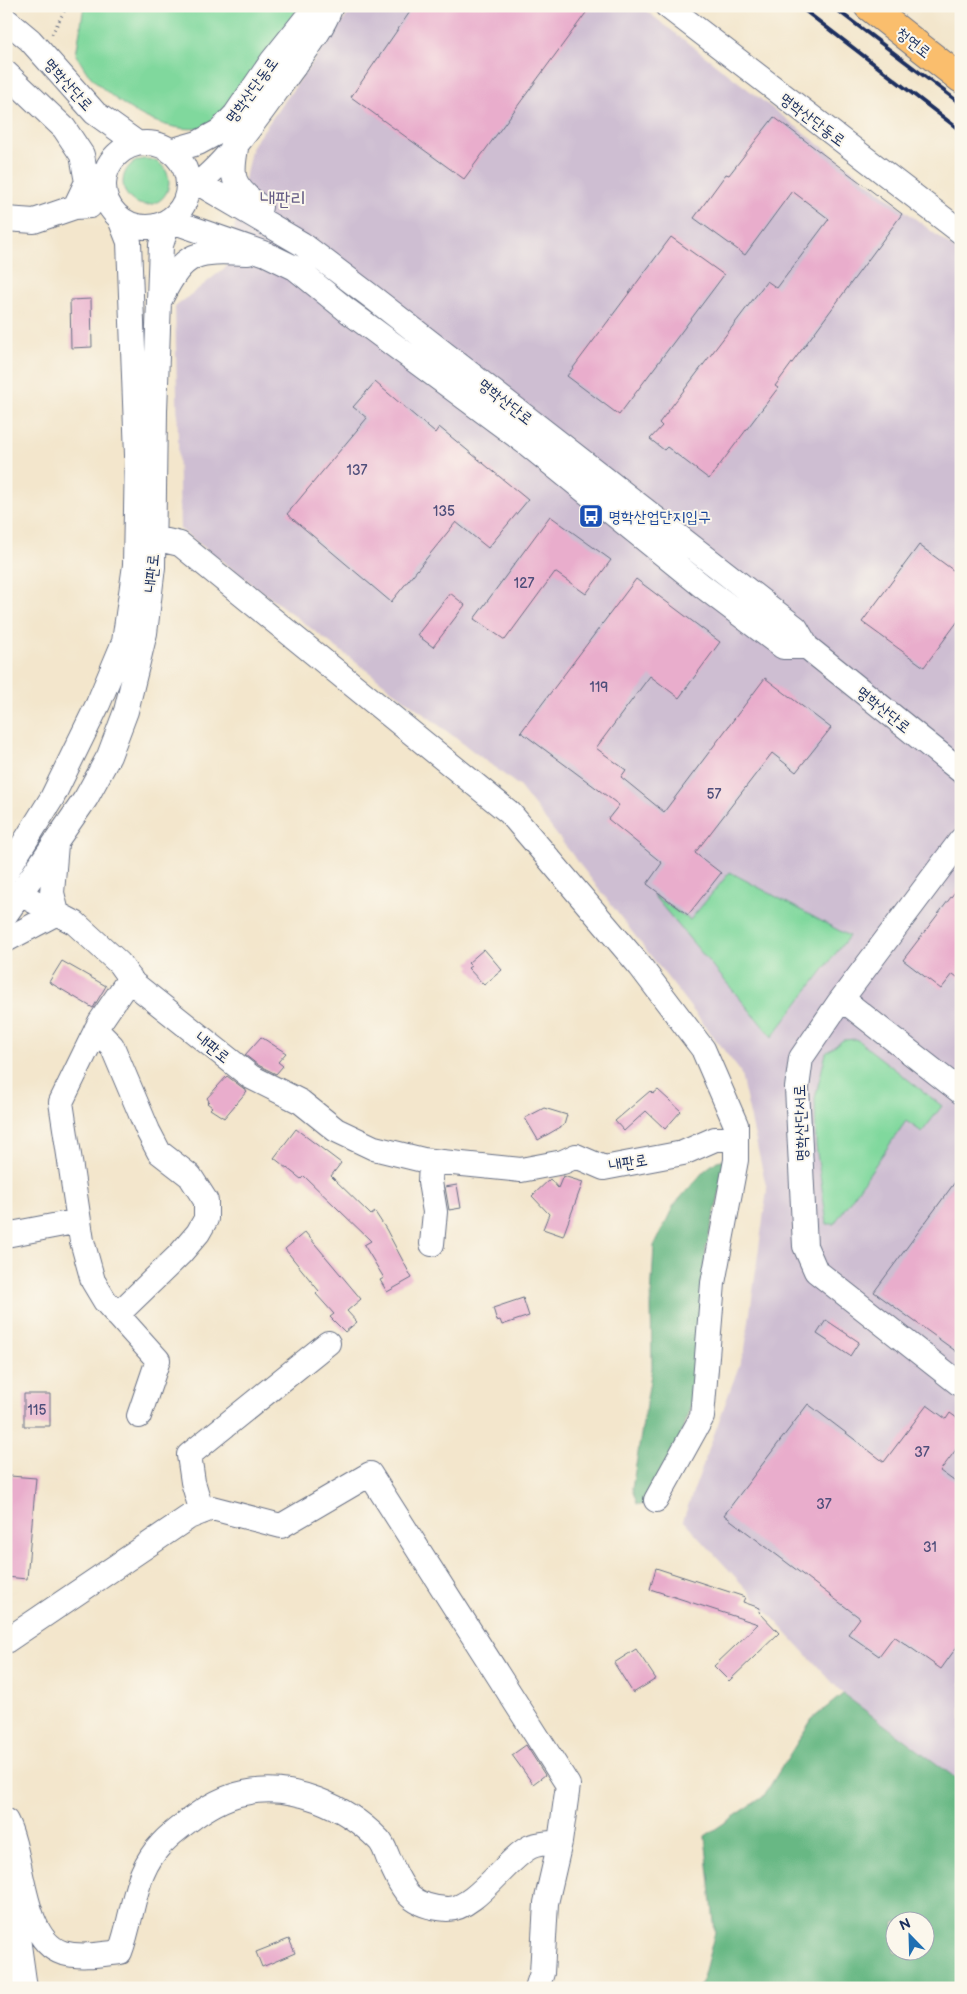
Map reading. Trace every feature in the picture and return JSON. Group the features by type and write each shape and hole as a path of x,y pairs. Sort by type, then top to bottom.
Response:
{"main road":[{"name":"청연로","path":"868,6 961,79"}],"street":[{"name":"명학산단동로","path":"170,151 198,143 220,131 235,116 272,60 316,6"},
{"path":"6,219 34,221 75,207 96,206 115,214 133,226 148,228 169,220 184,205 192,184 237,143 305,51 331,6"},
{"name":"명학산단동로","path":"667,6 961,232"},
{"name":"명학산단로","path":"6,20 30,40 95,113 137,143"},
{"path":"6,61 70,118 89,141 107,168"},
{"path":"6,73 64,128 82,155 87,182 75,207"},
{"path":"115,214 104,196 103,181 107,168 114,157 125,148 137,143 150,143 170,151 183,164 192,184"},
{"path":"237,143 233,173 240,192 269,214 298,242"},
{"name":"명학산단로","path":"192,184 298,242 796,628 807,647 961,771"},
{"name":"내판로","path":"6,872 52,798 98,704 124,642 135,565 137,455 129,242 115,214"},
{"name":"명학산단로","path":"169,220 266,254 295,268 348,311 526,443 702,585 783,647 807,647"},
{"name":"내판로","path":"6,914 12,892 56,842 86,798 109,756 126,711 145,633 153,567 155,411 161,245 169,220"},
{"path":"159,302 174,272 194,256 220,252 266,254"},
{"path":"154,538 180,544 510,813 640,966 704,1050 736,1125 736,1160 713,1284 702,1417 656,1500"},
{"path":"6,845 38,820"},
{"name":"명학산단서로","path":"961,840 842,999 801,1058 798,1074 805,1246 816,1271 961,1385"},
{"path":"6,940 56,913 52,893 56,842"},
{"name":"내판로","path":"12,892 75,923 119,963 130,978 251,1077 301,1102 336,1130 374,1148 431,1161 521,1170 563,1162 576,1156 604,1168 683,1153 715,1138 736,1139"},
{"path":"130,978 96,1030 61,1102 79,1221 93,1281 118,1315 158,1360 139,1416"},
{"path":"842,999 961,1092"},
{"path":"96,1030 112,1046 159,1152 190,1176 206,1201 206,1219 198,1232 180,1254 118,1315"},
{"path":"431,1161 430,1182 435,1212 432,1244"},
{"path":"6,1235 79,1221"},
{"path":"202,1512 193,1482 189,1455 328,1343"},
{"path":"11,1633 189,1517 212,1508 281,1526 370,1474 568,1785 560,1842 546,1903 542,1973 537,1988"},
{"path":"6,1821 14,1836 32,1918 43,1940 62,1953 91,1955 120,1952 127,1935 142,1872 163,1840 217,1802 245,1792 298,1794 337,1807 365,1826 381,1842 403,1890 422,1905 449,1909 470,1902 517,1855 532,1846 560,1842"},
{"path":"6,1861 25,1988"},
{"path":"6,1962 11,1988"}],"path":[{"path":"41,52 67,6"}],"shaded area":[{"path":"354,6 640,6 961,254 961,1782 843,1694 683,1520 745,1349 767,1190 740,1071 519,786 180,529 175,307 226,267 252,146"}],"green space":[{"path":"84,6 300,6 217,124 200,128 183,128 149,119 133,110 104,89 89,75 76,55"},
{"path":"141,159 151,159 165,169 169,182 165,195 159,201 151,205 141,205 127,195 123,187 123,177 133,163"},
{"path":"730,872 849,936 772,1037 653,895 690,920"},
{"path":"856,1039 942,1106 922,1132 906,1121 834,1224 827,1224 816,1146 815,1098 826,1053 843,1040"},
{"path":"726,1159 726,1167 706,1248 698,1373 688,1416 670,1463 647,1505 637,1504 632,1489 652,1368 651,1299 654,1246 674,1205 705,1170 717,1161"},
{"path":"843,1694 961,1782 961,1988 698,1988 702,1982 715,1932 705,1836 763,1797 812,1719"}],"building":[{"path":"414,6 591,6 464,179 351,97"},
{"path":"774,117 902,214 775,386 778,388 709,479 667,447 664,450 650,439 662,426 659,423 767,281 777,288 829,219 792,191 745,255 694,218 726,174 729,175"},
{"path":"671,237 724,275 619,415 567,376"},
{"path":"91,299 92,347 71,348 70,300"},
{"path":"375,382 435,433 439,427 528,500 488,548 456,522 391,602 287,514 367,418 353,407"},
{"path":"550,516 611,560 586,594 555,572 505,640 474,619"},
{"path":"919,545 961,576 961,617 924,667 862,622"},
{"path":"636,579 720,642 679,698 650,676 596,748 626,770 621,777 664,812 765,678 831,728 796,772 772,753 695,853 721,873 688,915 647,884 662,863 608,819 619,805 521,732"},
{"path":"450,593 465,605 433,647 417,635"},
{"path":"961,884 961,980 953,974 941,989 903,960"},
{"path":"484,949 502,970 484,985 468,968 471,966 468,963"},
{"path":"62,961 106,986 93,1008 49,982"},
{"path":"261,1037 286,1053 278,1062 283,1066 276,1074 258,1065 245,1055"},
{"path":"227,1076 247,1091 224,1118 210,1109 212,1107 207,1103 209,1101 207,1098"},
{"path":"658,1090 681,1111 665,1129 646,1111 624,1131 615,1121 650,1091 653,1094"},
{"path":"544,1108 567,1115 564,1125 538,1140 525,1118"},
{"path":"296,1129 341,1163 331,1176 371,1215 375,1212 412,1278 387,1292 380,1280 384,1278 364,1245 371,1241 304,1176 301,1179 274,1158"},
{"path":"961,1174 961,1355 874,1292"},
{"path":"563,1176 583,1182 563,1236 543,1229 549,1214 532,1196 550,1179 558,1188"},
{"path":"457,1185 461,1208 449,1210 445,1187"},
{"path":"305,1232 361,1299 347,1311 357,1322 345,1332 330,1317 334,1314 316,1294 319,1291 285,1249"},
{"path":"523,1298 529,1316 502,1325 500,1320 497,1321 493,1308"},
{"path":"826,1320 859,1342 850,1356 817,1334"},
{"path":"24,1394 50,1394 50,1426 24,1426"},
{"path":"808,1404 884,1462 927,1405 946,1419 950,1413 961,1421 961,1443 940,1471 961,1486 961,1641 941,1669 894,1636 879,1656 848,1634 860,1618 724,1515"},
{"path":"10,1476 36,1478 27,1579 6,1577 6,1524"},
{"path":"656,1568 745,1597 743,1602 760,1608 759,1612 779,1633 729,1681 714,1666 758,1624 650,1589"},
{"path":"636,1649 656,1679 633,1693 614,1663"},
{"path":"526,1745 545,1775 533,1784 512,1755"},
{"path":"289,1939 295,1953 262,1967 256,1952"}],"railway":[{"path":"799,6 961,131"},
{"path":"832,6 961,104"}],"place":[{"name":"명학산업단지입구","path":"591,516"}],"district":[{"name":"내판리","path":"283,198"}]}
